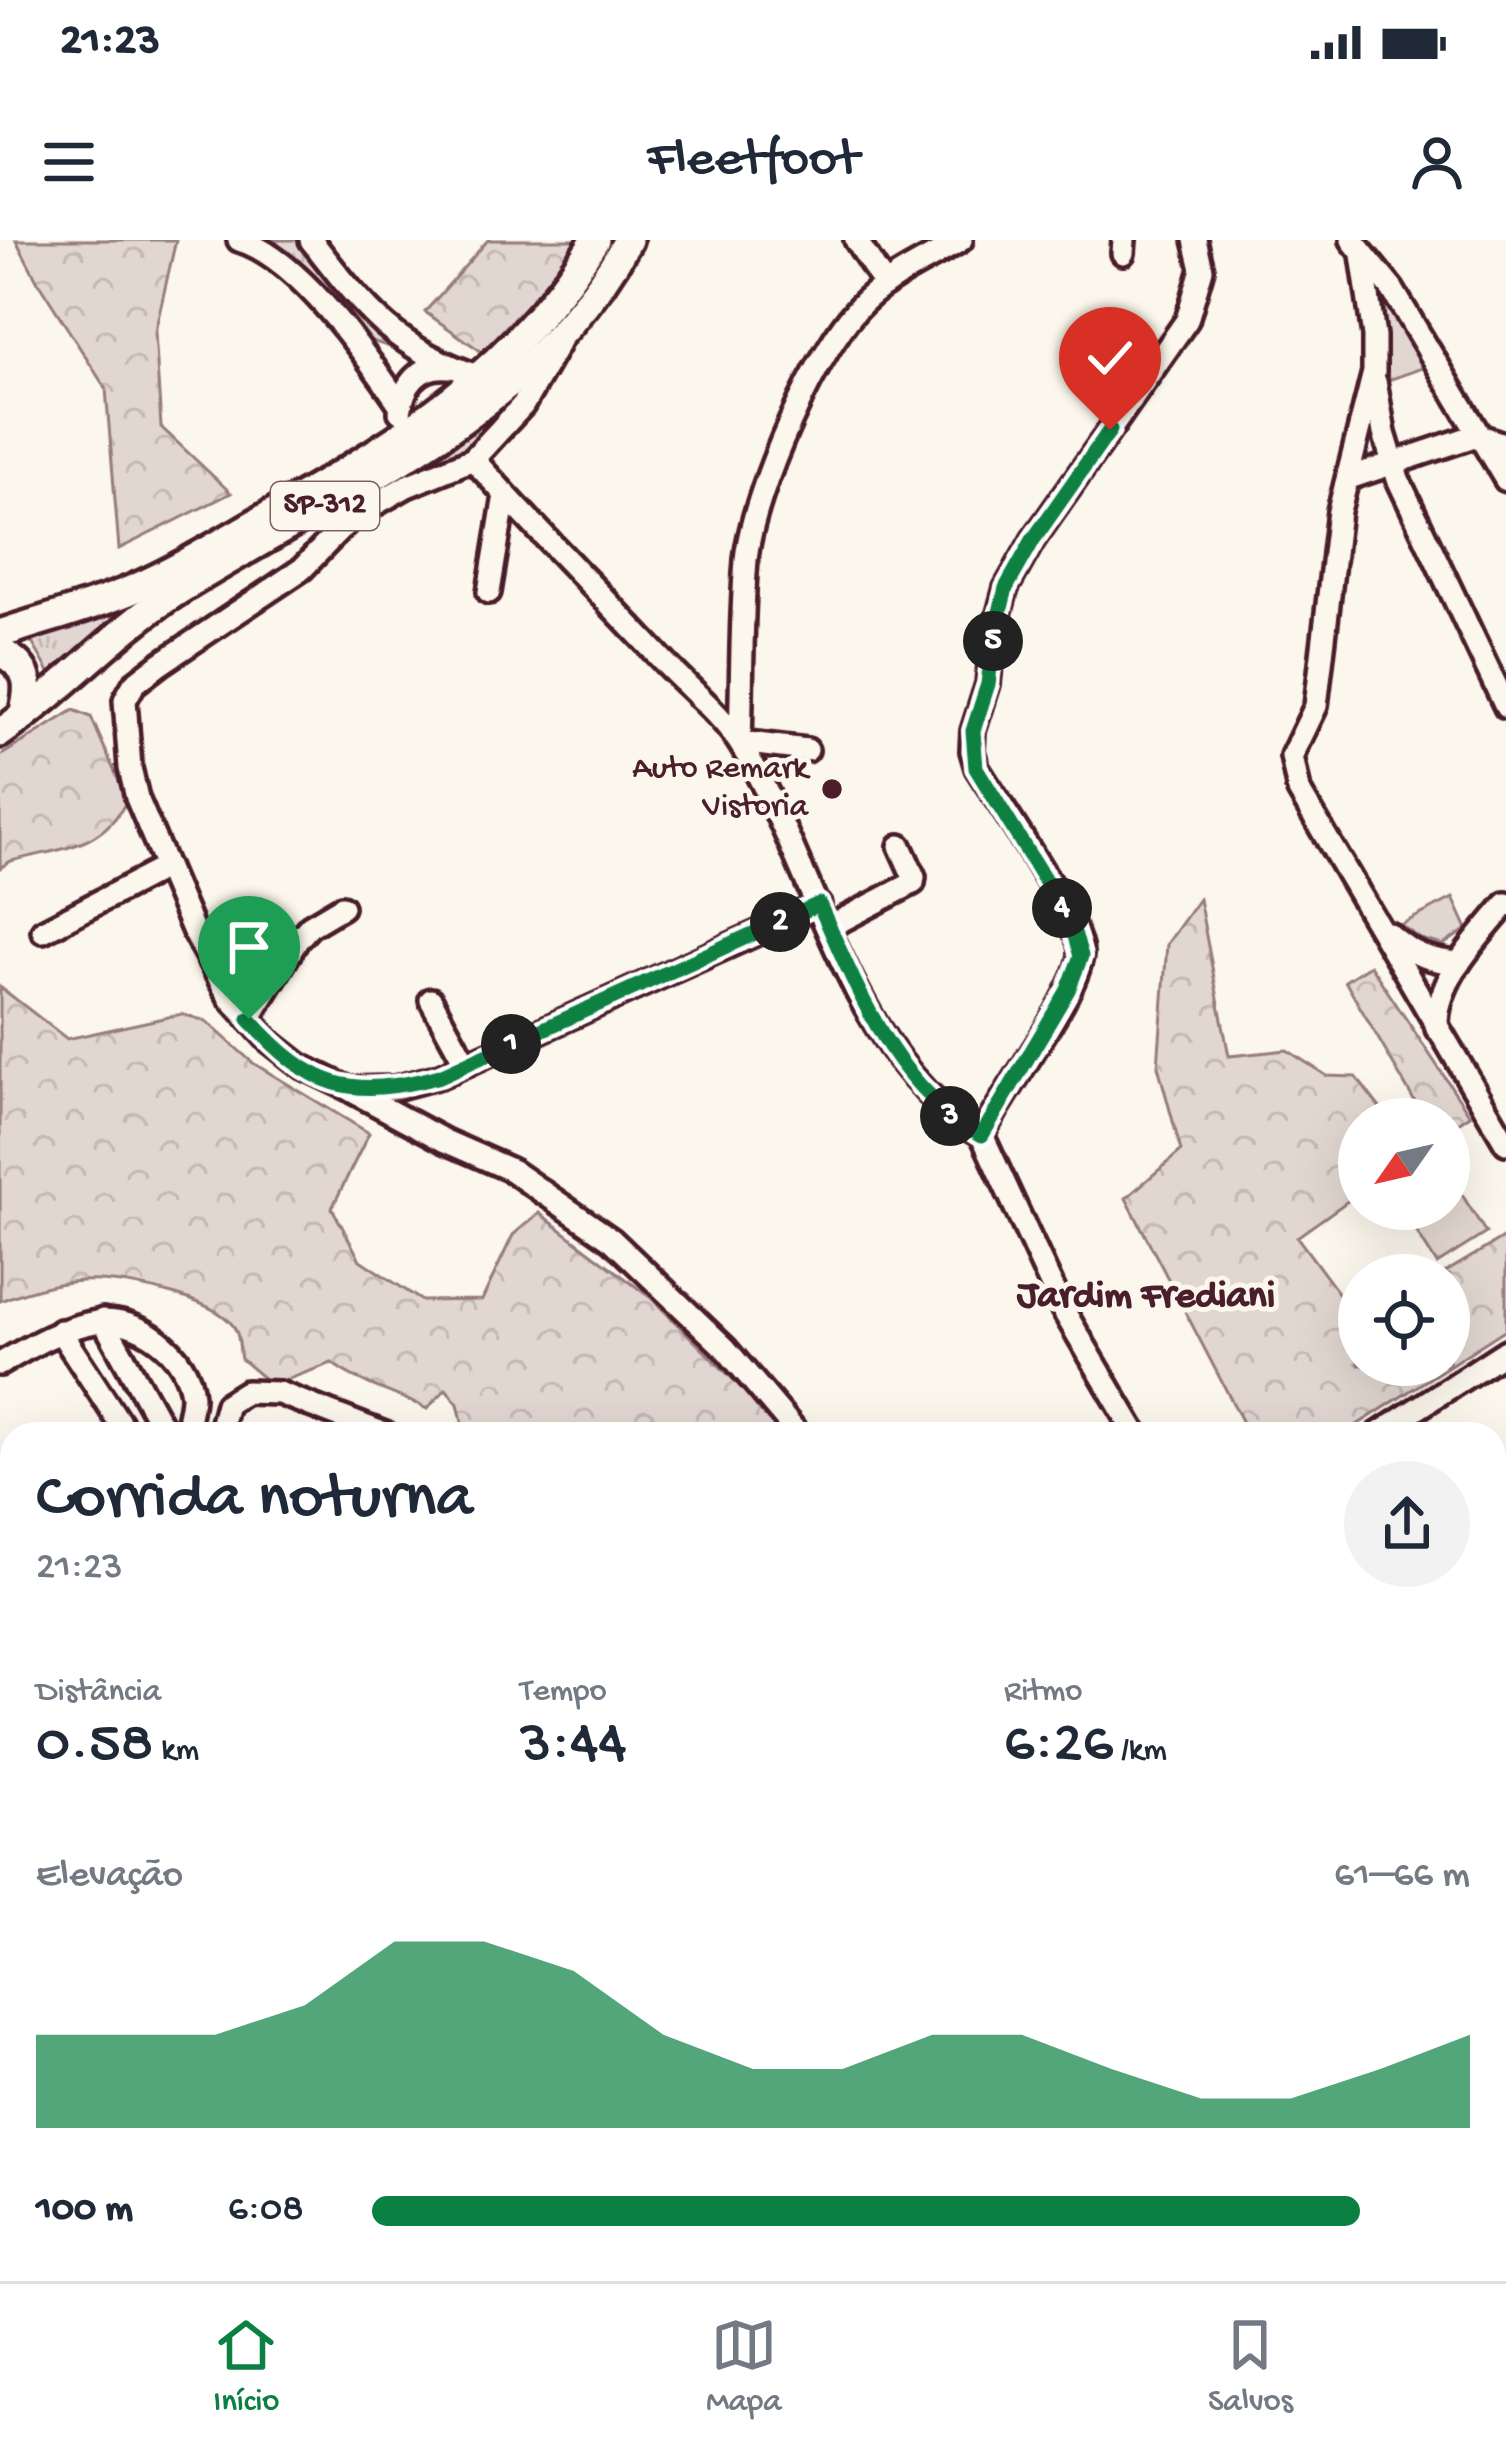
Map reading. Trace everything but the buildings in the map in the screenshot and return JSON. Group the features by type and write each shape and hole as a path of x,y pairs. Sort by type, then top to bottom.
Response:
{"main road":[{"name":"SP-312","path":"0,634 128,591 174,569 400,439 525,337 595,240"},
{"name":"SP-312","path":"12,724 153,608 467,417 509,384 565,328 628,240"},
{"path":"0,652 22,665 29,683 12,724"}],"street":[{"path":"239,240 272,255 291,272 352,339 400,406"},
{"path":"311,240 403,343 481,377"},
{"path":"856,240 885,286"},
{"path":"740,742 746,556 756,510 813,377 848,318 885,286 961,240"},
{"path":"982,1135 1068,990 1081,956 1071,923 976,768 973,731 988,684 994,636 1006,588 1033,540 1187,320 1202,268 1196,240"},
{"path":"1357,247 1392,464 1506,707"},
{"path":"1357,247 1392,289 1506,480"},
{"path":"565,328 539,381 473,459 407,486 351,518 284,583 134,684 125,700 130,768 137,798 194,932 230,998 249,1019 301,1066 445,1141 512,1170 612,1240 725,1348 788,1422"},
{"path":"400,439 400,406 411,379 436,366 450,367"},
{"path":"1374,372 1331,562 1330,609 1316,706 1296,745 1292,770 1299,791 1506,1144"},
{"path":"1348,478 1477,435 1506,445"},
{"path":"473,459 740,742 884,1042 936,1104 982,1135 1062,1308 1129,1422"},
{"path":"489,592 505,495"},
{"path":"316,512 351,518"},
{"path":"740,742 807,750"},
{"path":"829,927 913,883 900,846"},
{"path":"43,932 166,867"},
{"path":"349,1089 395,1088 466,1064 819,904"},
{"path":"1437,1030 1436,1008 1460,963 1506,904"},
{"path":"249,1019 298,939 310,926 342,908"},
{"path":"1375,922 1406,950 1435,961 1460,963"},
{"path":"431,1000 466,1064"},
{"path":"103,1320 159,1422"},
{"path":"0,1364 60,1331 103,1320 148,1333 169,1348 192,1396 188,1422"},
{"path":"60,1331 119,1422"},
{"path":"1397,1422 1506,1351"},
{"path":"222,1422 227,1404 246,1392 279,1393 354,1422"}],"green space":[{"path":"16,240 176,240 155,332 161,427 231,493 119,549 106,389"},
{"path":"274,240 303,240 396,349 365,339"},
{"path":"488,240 577,240 539,292 482,352 425,312"},
{"path":"1384,291 1428,366 1386,381"},
{"path":"531,375 515,409 468,452 410,481 370,490"},
{"path":"136,610 54,681 26,640"},
{"path":"74,710 91,717 127,800 117,816 92,837 0,868 0,756"},
{"path":"1453,898 1467,929 1443,945 1421,939 1400,925"},
{"path":"1199,899 1229,1056 1287,1050 1327,1076 1356,1077 1372,1098 1338,1098 1338,1208 1297,1237 1338,1293 1338,1386 1418,1386 1362,1422 1243,1422 1126,1198 1181,1151 1158,1066 1167,944"},
{"path":"1370,965 1459,1098 1413,1098 1345,981"},
{"path":"0,987 67,1039 182,1014 206,1021 253,1063 369,1133 332,1208 360,1260 422,1301 482,1300 513,1235 539,1213 651,1298 776,1422 462,1422 458,1404 446,1389 427,1409 332,1363 272,1385 241,1359 237,1334 228,1320 175,1295 88,1281 49,1286 0,1301"},
{"path":"1470,1207 1486,1233 1453,1254 1431,1254 1415,1230 1470,1230"},
{"path":"1506,1236 1506,1329 1470,1352 1470,1258"}],"place":[{"name":"Auto Remark Vistoria","path":"832,789"}],"district":[{"name":"Jardim Frediani","path":"1146,1298"}],"route":[{"path":"249,1019 301,1066 349,1089 395,1088 440,1076 819,904 884,1042 936,1104 982,1135 1068,990 1081,956 1071,923 976,768 973,731 988,684 1006,588 1033,540 1110,430"}]}
